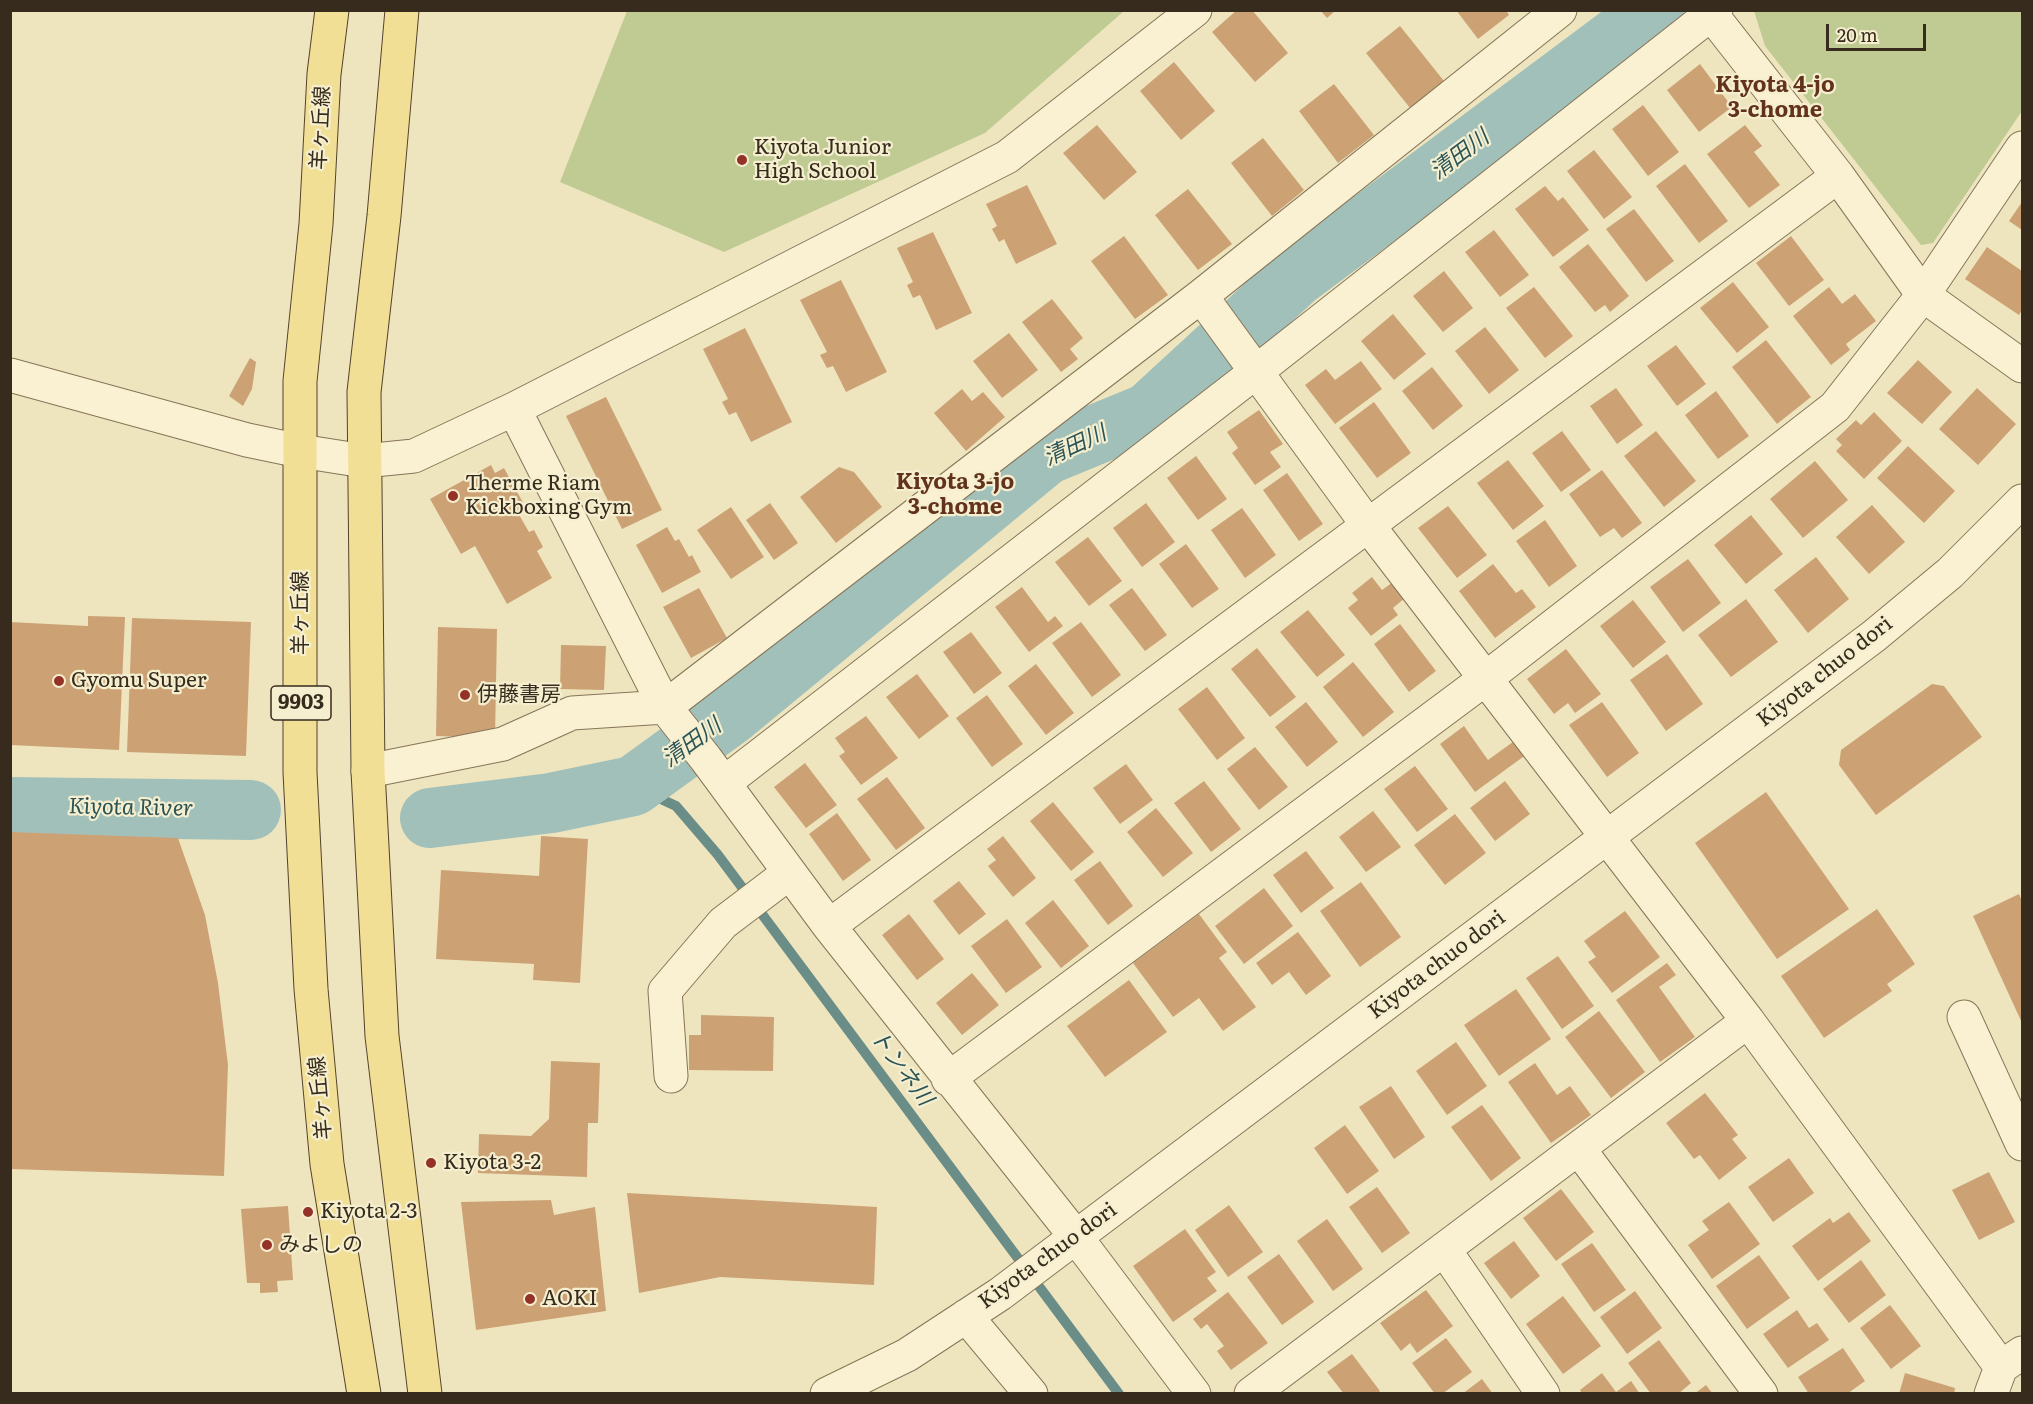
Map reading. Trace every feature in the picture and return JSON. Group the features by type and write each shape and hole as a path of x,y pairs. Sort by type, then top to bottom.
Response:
{"main road":[{"name":"羊ヶ丘線","path":"332,10 324,74 315,224 300,381 300,772 311,988 327,1164 364,1394"},
{"path":"402,10 384,216 364,392 368,771 382,1036 425,1394"}],"street":[{"path":"10,375 247,440 300,451 364,461 414,456 514,410 1007,157 1195,10"},
{"path":"368,771 503,744 572,713 673,716 1208,304 1560,10"},
{"path":"715,771 1711,12 1838,176 1923,295 2022,366"},
{"path":"948,1079 1485,680 1834,407 1923,295 2022,148"},
{"path":"829,926 1838,176"},
{"path":"1208,304 1366,525 1748,1021 2005,1371"},
{"path":"514,410 673,716 829,926 948,1079 1076,1237 1194,1394"},
{"name":"Kiyota chuo dori","path":"827,1394 907,1355 999,1294 1076,1237 1874,636 1950,573 2022,501"},
{"path":"671,1076 665,991 723,923 789,873"},
{"path":"1964,1017 2022,1144"},
{"path":"1251,1394 1748,1021"},
{"path":"1579,1149 1761,1394"},
{"path":"1444,1250 1543,1394"},
{"path":"966,1316 1031,1394"}],"green space":[{"name":"Kiyota Junior High School","path":"627,10 1124,11 985,133 724,252 560,182"},
{"path":"1754,11 2022,11 2022,111 1933,243 1921,245 1765,46"}],"building":[{"path":"1237,10 1252,10 1288,53 1255,82 1212,32"},
{"path":"1320,10 1336,10 1327,18"},
{"path":"1456,10 1506,10 1509,15 1478,39"},
{"path":"1400,26 1444,81 1410,108 1366,53"},
{"path":"1174,62 1215,111 1181,140 1140,91"},
{"path":"1700,64 1732,107 1699,132 1667,90"},
{"path":"1334,84 1374,135 1338,163 1299,111"},
{"path":"1643,105 1679,152 1648,176 1612,129"},
{"path":"1097,125 1137,172 1104,200 1063,153"},
{"path":"1745,125 1762,146 1754,152 1780,185 1749,208 1707,154"},
{"path":"1263,138 1304,190 1272,216 1231,163"},
{"path":"1594,150 1632,197 1604,219 1567,171"},
{"path":"1685,164 1728,221 1699,243 1656,186"},
{"path":"1027,185 1057,244 1016,264 1004,239 999,242 992,229 997,226 986,204"},
{"path":"1545,186 1558,201 1563,197 1589,230 1553,257 1515,209"},
{"path":"1188,189 1232,244 1198,270 1155,215"},
{"path":"2022,202 2022,230 2009,221"},
{"path":"1634,209 1674,261 1646,282 1606,229"},
{"path":"1494,230 1529,275 1500,297 1465,252"},
{"path":"933,232 972,313 936,330 920,295 913,298 907,285 913,282 897,248"},
{"path":"1124,236 1168,295 1135,319 1091,261"},
{"path":"1791,236 1824,280 1789,306 1756,263"},
{"path":"1588,244 1629,296 1610,312 1605,305 1595,312 1559,267"},
{"path":"1987,247 2022,271 2022,310 2019,315 1965,279"},
{"path":"1444,271 1473,308 1443,332 1413,296"},
{"path":"841,280 887,372 846,392 833,366 827,368 820,355 827,352 800,300"},
{"path":"1733,282 1769,327 1737,353 1700,308"},
{"path":"1534,287 1573,336 1545,358 1506,308"},
{"path":"1829,287 1842,304 1855,294 1876,321 1846,344 1850,350 1831,365 1793,316"},
{"path":"1052,299 1083,338 1070,349 1078,359 1061,372 1022,322"},
{"path":"1393,314 1426,354 1394,380 1361,341"},
{"path":"1485,327 1519,370 1489,394 1455,351"},
{"path":"745,328 792,422 751,442 736,412 729,415 722,402 728,399 703,349"},
{"path":"1009,333 1038,370 1002,398 973,361"},
{"path":"1766,340 1811,397 1777,424 1732,367"},
{"path":"1676,345 1706,384 1677,406 1647,366"},
{"path":"250,358 256,362 252,389 243,406 229,396"},
{"path":"1918,360 1952,392 1922,424 1887,393"},
{"path":"1361,361 1382,389 1335,424 1305,385 1326,369 1335,380"},
{"path":"1432,367 1463,406 1433,430 1402,391"},
{"path":"1616,388 1643,425 1617,444 1590,406"},
{"path":"1977,388 2016,424 1978,465 1939,429"},
{"path":"962,389 972,401 983,392 1005,417 966,451 934,413"},
{"path":"1716,391 1749,436 1718,459 1685,415"},
{"path":"606,397 662,510 622,529 566,416"},
{"path":"1374,402 1411,453 1377,478 1339,428"},
{"path":"1259,410 1283,444 1270,452 1281,467 1255,485 1232,453 1238,448 1227,432"},
{"path":"1874,412 1902,441 1864,479 1836,451 1842,445 1836,439 1856,420 1861,425"},
{"path":"1562,431 1591,470 1561,492 1532,453"},
{"path":"1656,431 1696,481 1664,507 1624,456"},
{"path":"1908,446 1955,491 1924,523 1877,478"},
{"path":"1196,456 1227,499 1198,520 1167,478"},
{"path":"1508,460 1544,506 1513,530 1477,483"},
{"path":"1815,461 1848,500 1803,538 1770,499"},
{"path":"491,465 495,473 504,468 526,508 518,513 529,532 534,530 543,547 537,551 552,578 507,604 475,546 461,554 430,499"},
{"path":"839,467 854,472 882,507 836,543 800,497"},
{"path":"1602,470 1642,523 1622,538 1614,528 1600,537 1569,494"},
{"path":"1287,473 1323,524 1299,541 1263,490"},
{"path":"770,503 798,543 774,560 746,520"},
{"path":"1146,503 1175,542 1142,567 1113,528"},
{"path":"1872,505 1905,542 1869,574 1836,537"},
{"path":"1448,506 1487,555 1457,578 1418,528"},
{"path":"731,507 764,557 731,579 697,530"},
{"path":"1242,508 1276,555 1245,578 1211,530"},
{"path":"1751,515 1783,554 1746,584 1714,545"},
{"path":"1545,520 1577,566 1549,587 1516,541"},
{"path":"667,527 675,541 679,539 689,557 692,555 701,572 662,593 636,545"},
{"path":"1088,537 1122,581 1089,606 1055,562"},
{"path":"1186,544 1219,589 1192,608 1159,564"},
{"path":"1816,557 1849,599 1808,633 1774,590"},
{"path":"1688,559 1721,603 1683,632 1650,587"},
{"path":"1493,564 1516,593 1522,589 1536,607 1495,638 1459,591"},
{"path":"1372,577 1382,590 1393,582 1405,598 1393,608 1398,615 1371,636 1348,608 1358,600 1352,593"},
{"path":"1022,587 1048,622 1055,616 1063,626 1029,652 995,607"},
{"path":"699,588 727,638 691,658 663,607"},
{"path":"1132,588 1167,635 1145,651 1109,605"},
{"path":"1746,599 1778,642 1731,677 1698,635"},
{"path":"1633,600 1666,642 1633,668 1600,626"},
{"path":"1308,610 1345,655 1317,677 1280,632"},
{"path":"88,616 125,617 119,750 10,745 10,622 88,626"},
{"path":"132,618 251,622 246,756 127,752"},
{"path":"1081,622 1121,675 1092,697 1052,643"},
{"path":"1400,624 1436,671 1409,692 1374,644"},
{"path":"438,627 497,629 495,738 436,736"},
{"path":"971,632 1002,673 974,694 943,652"},
{"path":"561,645 606,646 604,690 560,689"},
{"path":"1257,648 1296,697 1270,717 1231,669"},
{"path":"1566,649 1601,694 1575,713 1568,703 1554,714 1527,679"},
{"path":"1667,654 1703,704 1666,731 1630,680"},
{"path":"1353,662 1394,712 1363,737 1323,687"},
{"path":"1036,664 1074,713 1046,735 1008,686"},
{"path":"917,674 949,716 919,739 886,697"},
{"path":"1932,684 1944,686 1982,737 1876,815 1839,765 1841,750"},
{"path":"1207,687 1245,738 1217,760 1178,709"},
{"path":"987,695 1023,744 992,767 956,718"},
{"path":"1306,702 1338,742 1307,767 1275,727"},
{"path":"1602,702 1639,753 1607,777 1569,725"},
{"path":"866,716 898,758 861,785 839,756 845,752 835,738"},
{"path":"1464,726 1488,760 1517,739 1527,754 1475,792 1440,744"},
{"path":"1255,747 1288,787 1259,810 1227,769"},
{"path":"805,763 837,805 806,828 774,787"},
{"path":"1126,764 1153,800 1120,824 1093,788"},
{"path":"1415,766 1448,809 1417,832 1384,789"},
{"path":"887,777 925,828 896,850 857,799"},
{"path":"1204,781 1241,829 1211,852 1174,803"},
{"path":"1505,781 1530,814 1495,841 1470,808"},
{"path":"1766,792 1849,909 1777,959 1695,843"},
{"path":"1053,802 1094,852 1071,871 1030,821"},
{"path":"1156,808 1193,853 1163,877 1127,832"},
{"path":"1373,811 1401,847 1366,872 1339,837"},
{"path":"837,813 871,860 843,881 809,834"},
{"path":"1455,814 1486,853 1445,885 1414,845"},
{"path":"10,832 178,838 205,915 218,983 228,1065 224,1176 10,1169"},
{"path":"541,836 588,839 580,983 533,980 534,964 436,959 441,870 539,876"},
{"path":"1003,836 1036,878 1013,897 988,866 996,860 987,849"},
{"path":"1306,851 1334,888 1301,913 1273,875"},
{"path":"1100,861 1133,906 1108,925 1074,880"},
{"path":"959,881 986,914 959,935 933,901"},
{"path":"1361,882 1401,937 1360,967 1320,911"},
{"path":"1264,888 1293,926 1244,964 1215,926"},
{"path":"2019,894 2022,901 2022,1023 1973,916"},
{"path":"1053,900 1089,946 1061,968 1025,923"},
{"path":"1877,909 1915,964 1887,984 1892,991 1824,1038 1781,976"},
{"path":"1625,911 1660,957 1612,993 1588,962 1596,957 1584,941"},
{"path":"909,914 944,959 917,980 882,935"},
{"path":"1199,914 1227,952 1219,958 1256,1007 1223,1031 1199,998 1173,1017 1133,963"},
{"path":"1007,919 1042,967 1006,993 971,946"},
{"path":"1298,932 1331,976 1306,995 1289,972 1272,985 1256,963"},
{"path":"1558,956 1594,1006 1562,1029 1526,978"},
{"path":"1667,963 1676,975 1659,987 1695,1037 1660,1062 1616,1000"},
{"path":"972,973 999,1005 962,1035 936,1003"},
{"path":"1129,980 1167,1032 1105,1077 1067,1026"},
{"path":"1516,989 1551,1039 1499,1076 1464,1025"},
{"path":"1599,1011 1645,1072 1611,1098 1565,1037"},
{"path":"701,1015 774,1017 773,1071 689,1070 689,1035 701,1035"},
{"path":"1456,1042 1487,1086 1447,1115 1416,1071"},
{"path":"551,1061 600,1063 598,1123 588,1123 587,1177 478,1173 479,1134 531,1136 549,1119"},
{"path":"1535,1063 1557,1095 1570,1086 1591,1115 1551,1143 1508,1082"},
{"path":"1391,1086 1425,1137 1394,1159 1359,1107"},
{"path":"1705,1093 1738,1135 1732,1139 1747,1158 1719,1180 1700,1155 1694,1159 1666,1123"},
{"path":"1482,1105 1521,1158 1491,1181 1451,1127"},
{"path":"1345,1125 1379,1171 1347,1194 1314,1148"},
{"path":"1789,1158 1814,1193 1773,1222 1748,1187"},
{"path":"1989,1172 2015,1222 1979,1240 1952,1190"},
{"path":"1377,1187 1410,1233 1382,1253 1349,1207"},
{"path":"1561,1189 1594,1232 1556,1261 1523,1218"},
{"path":"627,1193 877,1207 874,1285 720,1277 639,1293"},
{"path":"551,1200 554,1215 595,1207 606,1311 476,1330 461,1202"},
{"path":"1729,1202 1760,1244 1712,1279 1688,1245 1709,1230 1702,1221"},
{"path":"1229,1205 1263,1252 1228,1277 1195,1230"},
{"name":"みよしの","path":"288,1206 293,1280 277,1281 278,1292 260,1293 260,1283 247,1283 241,1209"},
{"path":"1849,1212 1871,1241 1818,1281 1792,1246 1830,1218 1833,1223"},
{"path":"1327,1219 1363,1269 1333,1291 1297,1241"},
{"path":"1185,1229 1216,1272 1207,1278 1217,1291 1173,1322 1133,1266"},
{"path":"1514,1241 1540,1276 1511,1299 1484,1263"},
{"path":"1592,1243 1626,1290 1594,1312 1561,1264"},
{"path":"1279,1254 1314,1302 1282,1325 1247,1277"},
{"path":"1759,1255 1790,1298 1747,1329 1716,1286"},
{"path":"1861,1260 1886,1295 1849,1323 1823,1289"},
{"path":"1426,1290 1453,1326 1417,1353 1410,1343 1401,1351 1380,1323"},
{"path":"1635,1291 1662,1328 1627,1354 1600,1317"},
{"path":"1228,1292 1268,1343 1231,1370 1217,1351 1224,1346 1207,1324 1201,1329 1193,1319"},
{"path":"1563,1296 1601,1346 1563,1374 1526,1324"},
{"path":"1890,1305 1921,1346 1891,1369 1860,1328"},
{"path":"1797,1310 1809,1328 1817,1323 1829,1340 1788,1368 1763,1334"},
{"path":"1446,1338 1472,1372 1442,1394 1435,1394 1412,1363"},
{"path":"1659,1340 1691,1383 1678,1394 1651,1394 1628,1363"},
{"path":"1843,1348 1865,1381 1847,1394 1809,1394 1798,1377"},
{"path":"1352,1354 1380,1391 1377,1394 1344,1394 1327,1372"},
{"path":"1602,1373 1616,1392 1631,1381 1640,1394 1582,1394 1580,1390"},
{"path":"1905,1373 1955,1388 1954,1394 1899,1394"},
{"path":"1482,1379 1493,1394 1462,1394"},
{"path":"1706,1385 1713,1394 1694,1394"}],"waterway":[{"name":"清田川","path":"430,818 551,803 633,786 728,717 1046,455 1148,413 1296,277 1654,10"},
{"name":"トンネ川","path":"633,786 676,806 718,855 1119,1394"},
{"name":"Kiyota River","path":"10,807 251,810"}],"place":[{"name":"Kiyota Junior High School","path":"742,160"},
{"name":"Therme Riam Kickboxing Gym","path":"453,496"},
{"name":"Gyomu Super","path":"59,681"},
{"name":"伊藤書房","path":"465,695"},
{"name":"Kiyota 3-2","path":"431,1163"},
{"name":"Kiyota 2-3","path":"308,1212"},
{"name":"みよしの","path":"267,1245"},
{"name":"AOKI","path":"530,1299"}],"district":[{"name":"Kiyota 4-jo 3-chome","path":"1775,98"},
{"name":"Kiyota 3-jo 3-chome","path":"955,496"}]}
